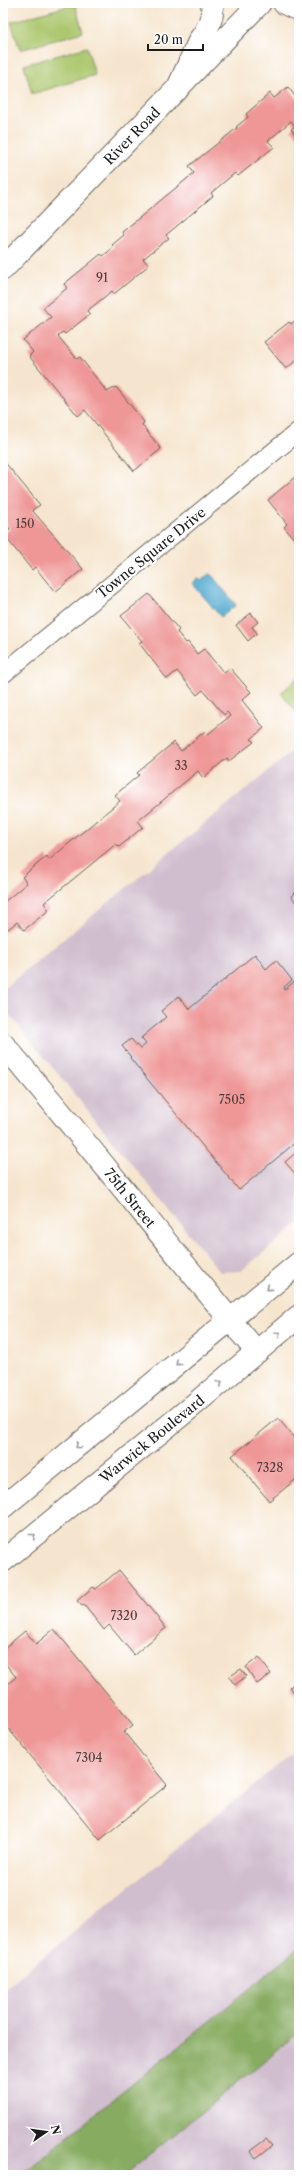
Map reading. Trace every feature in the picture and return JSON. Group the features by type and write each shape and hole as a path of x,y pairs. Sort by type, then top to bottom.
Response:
{"main road":[{"path":"177,90 210,20 212,3"},
{"name":"River Road","path":"3,269 260,3"},
{"path":"284,3 299,10"},
{"name":"75th Street","path":"3,1044 67,1119 257,1352"},
{"path":"3,1507 299,1263"},
{"name":"Warwick Boulevard","path":"3,1561 299,1316"}],"street":[{"name":"Towne Square Drive","path":"3,674 299,431"}],"shaded area":[{"path":"299,746 299,1223 241,1271 220,1272 3,1007 3,989"},
{"path":"299,1748 299,2175 3,2175 3,1990"}],"green space":[{"path":"75,4 83,32 20,50 11,22"},
{"path":"87,47 95,75 32,94 24,65"},
{"path":"299,677 299,715 281,693"},
{"path":"299,1948 299,2032 125,2175 21,2175"}],"water":[{"path":"210,573 236,605 221,617 192,583 198,578 201,581"}],"building":[{"path":"288,87 299,101 299,139 291,129 295,126 291,121 268,141 274,147 238,176 235,173 211,193 213,196 166,235 169,238 143,259 149,265 114,294 112,291 87,311 90,314 65,334 63,332 58,336 77,359 80,357 107,392 116,387 144,422 142,425 161,449 134,471 85,410 78,416 29,356 33,352 23,340 51,317 43,308 67,288 64,284 101,254 103,256 114,247 112,245 124,235 122,232 194,173 189,166 237,128 236,127 248,117 246,114 270,93 274,98"},
{"path":"299,317 299,358 286,369 264,342 289,322 291,324"},
{"path":"3,460 40,505 32,510 83,569 55,592 35,567 32,570 3,534 10,529 3,520"},
{"path":"295,477 299,482 299,545 284,527 287,524 268,500"},
{"path":"149,594 179,630 177,632 186,643 188,642 197,654 204,649 224,673 230,668 251,692 242,700 264,728 251,739 254,742 229,761 227,758 203,778 198,771 138,821 143,827 119,847 116,844 44,903 49,910 24,930 17,922 3,933 3,909 5,907 3,903 27,883 22,877 47,856 49,860 120,801 115,795 139,775 137,773 174,742 181,751 205,731 208,734 230,716 227,712 224,715 203,690 197,695 177,671 167,679 139,643 142,641 121,616"},
{"path":"251,613 258,622 252,627 257,633 248,641 236,625"},
{"path":"299,890 299,906 291,896"},
{"path":"255,954 266,969 276,960 292,980 283,988 284,990 296,980 299,984 299,1146 296,1142 239,1190 130,1058 131,1057 122,1046 131,1039 140,1049 146,1044 141,1038 166,1017 161,1011 179,996 189,1009"},
{"path":"299,1150 299,1178 285,1162"},
{"path":"278,1418 299,1444 299,1477 269,1501 232,1456"},
{"path":"119,1570 166,1628 134,1655 109,1625 104,1630 84,1605 82,1606 77,1601 93,1587 96,1589"},
{"path":"54,1629 133,1725 124,1732 167,1785 100,1840 3,1722 3,1688 16,1677 3,1661 3,1649 25,1631 36,1644"},
{"path":"259,1657 271,1674 257,1684 246,1667"},
{"path":"241,1669 246,1676 235,1685 229,1677"},
{"path":"299,1680 299,1699 290,1687"},
{"path":"266,2139 272,2146 256,2158 250,2151"}]}
